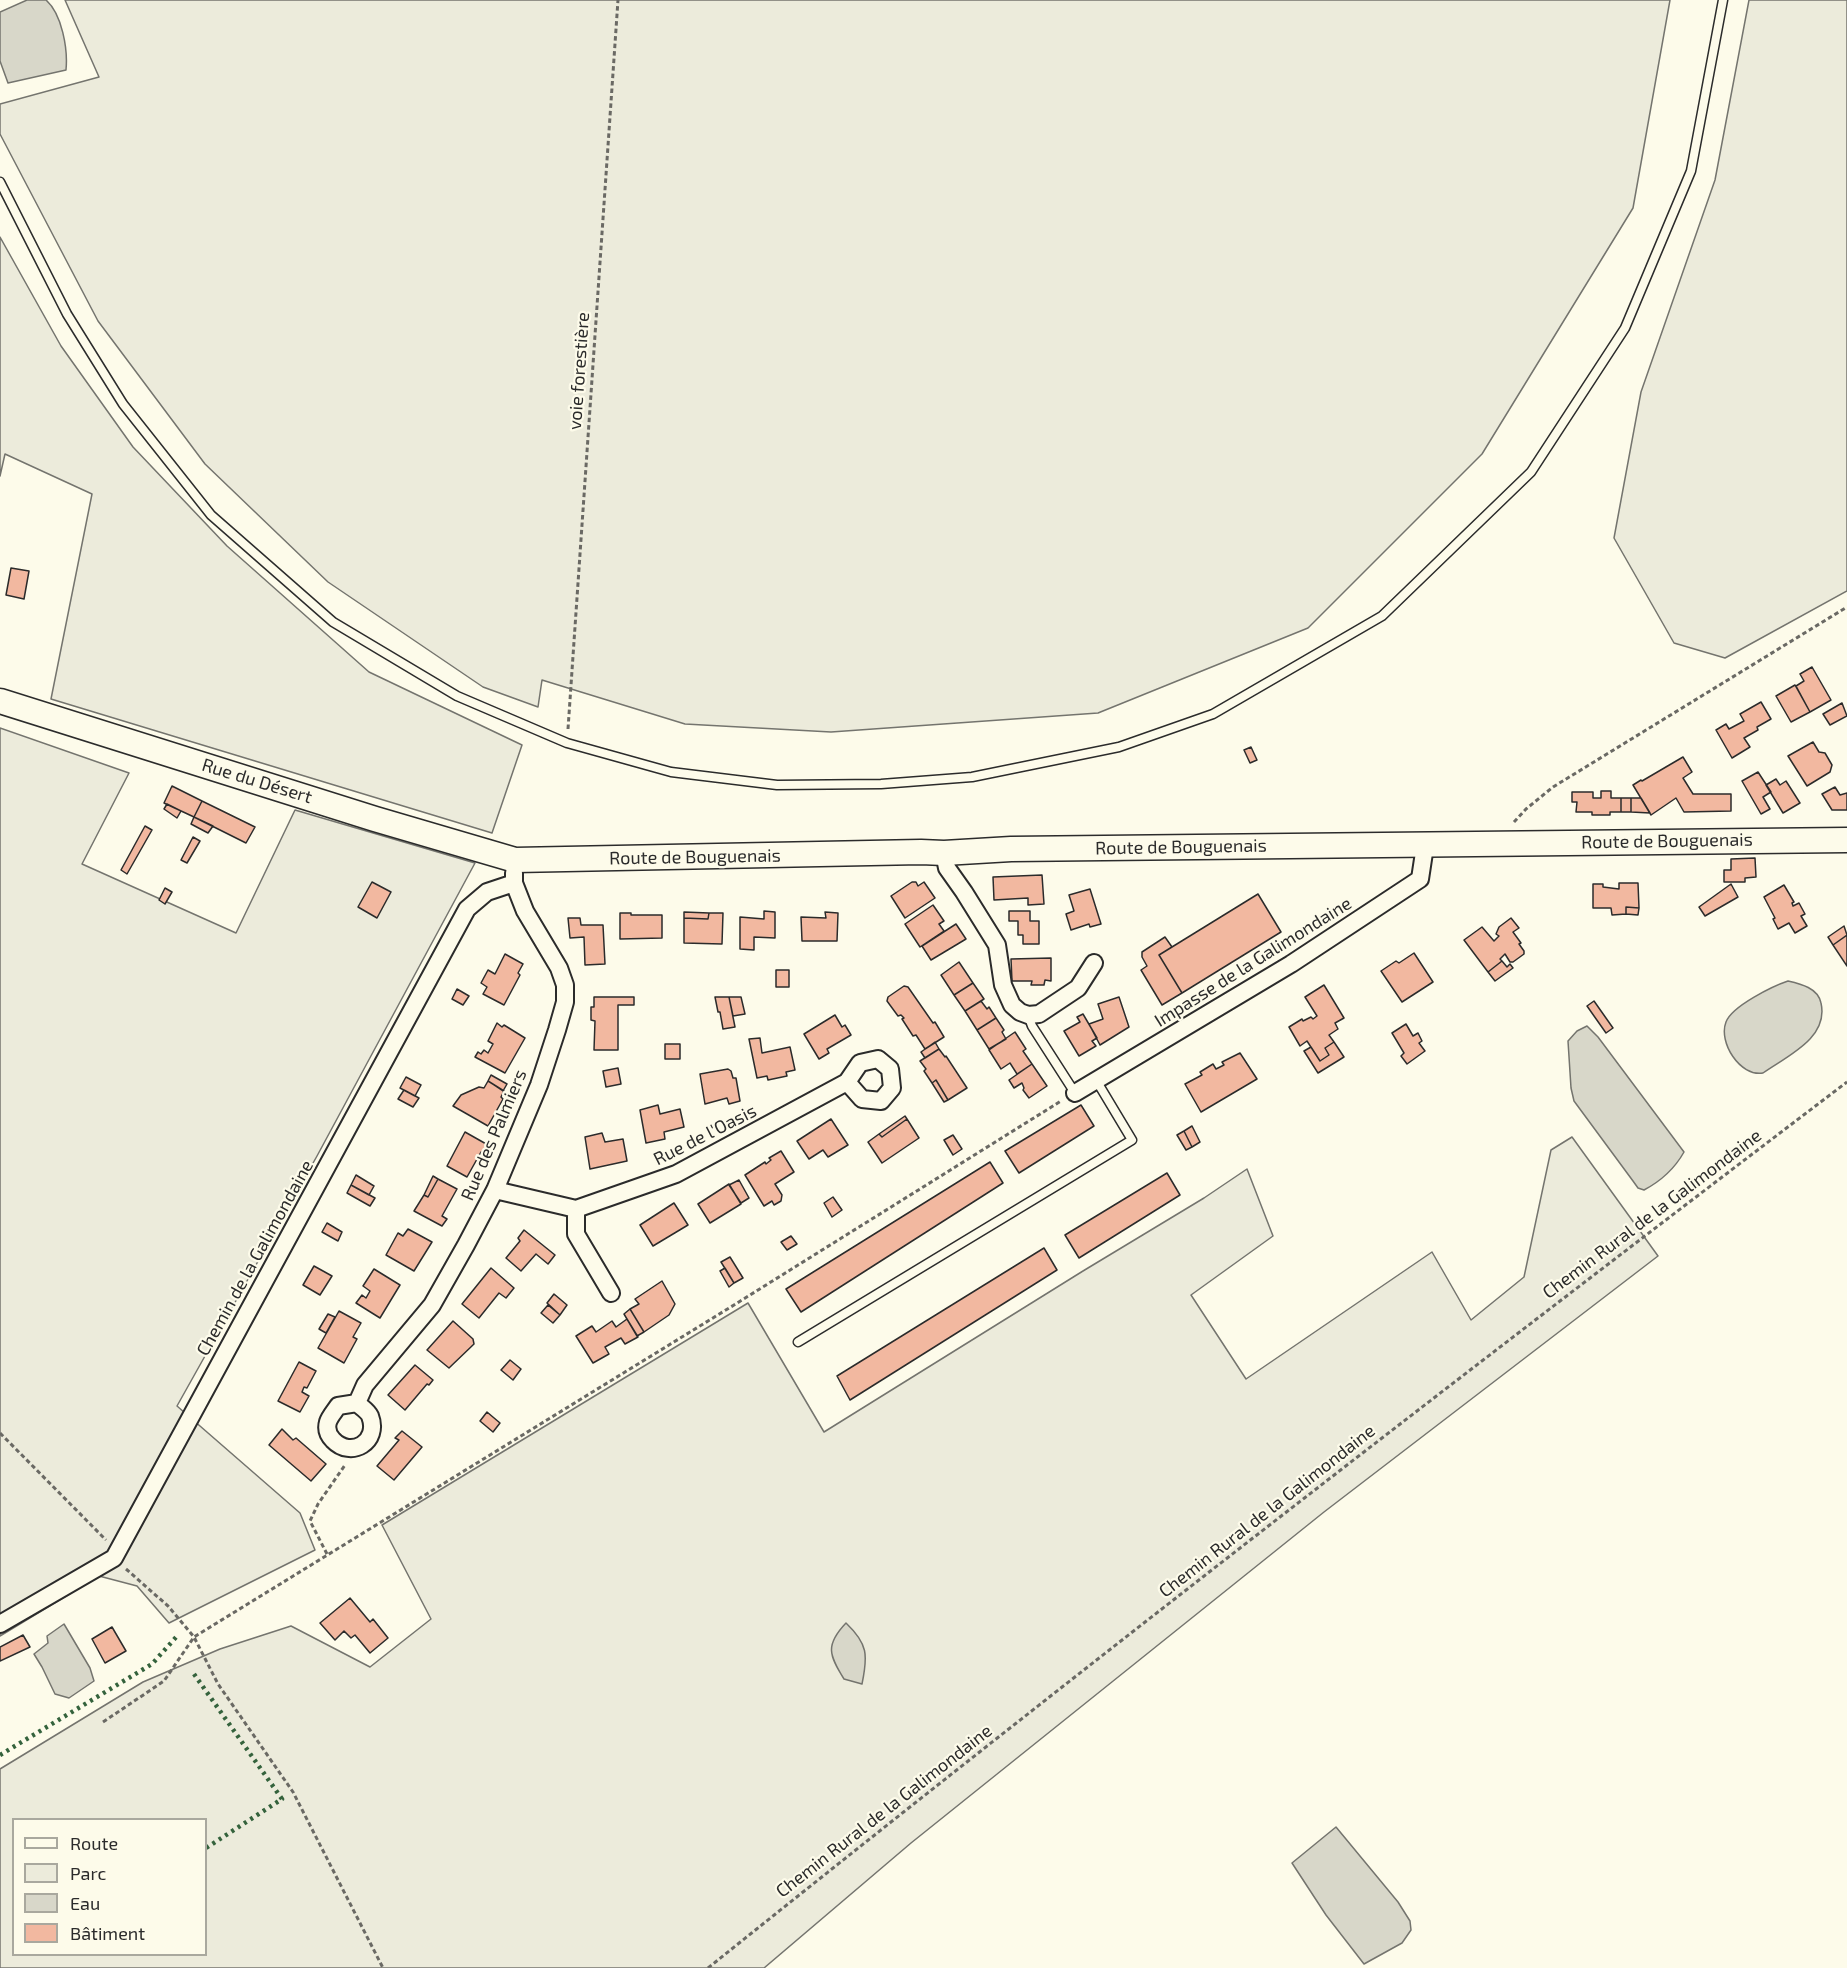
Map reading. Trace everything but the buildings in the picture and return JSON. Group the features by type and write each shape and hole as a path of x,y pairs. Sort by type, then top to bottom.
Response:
{"street":[{"name":"Rue du Désert","path":"0,701 364,815 515,872"},
{"name":"Route de Bouguenais","path":"515,872 1011,849 1847,840"},
{"name":"Impasse de la Galimondaine","path":"1075,1092 1291,964 1420,879 1425,846"},
{"path":"944,853 947,868 997,945 1003,985 1012,1005 1020,1012 1028,1015 1039,1014 1078,988 1095,963"},
{"name":"Rue des Palmiers","path":"357,1403 365,1385 432,1305 495,1190 538,1084 565,1002 565,985 559,968 525,911 515,872"},
{"name":"Chemin de la Galimondaine","path":"114,1558 467,909 515,872"},
{"name":"Rue de l'Oasis","path":"576,1209 676,1174 847,1082"},
{"path":"495,1190 576,1209 576,1234 611,1293"},
{"path":"357,1403 369,1415 372,1430 367,1443 356,1449 340,1447 327,1430 328,1421 338,1406 357,1403"},
{"path":"0,1624 114,1558"}],"lane":[{"path":"0,182 67,314 123,404 211,515 333,622 457,696 567,743 671,772 777,785 881,784 972,777 1119,747 1213,714 1382,616 1531,472 1625,328 1691,171 1723,0"},
{"path":"1028,1015 1032,1026 1075,1092"},
{"path":"798,1342 1132,1140 1096,1080"}],"path":[{"name":"voie forestière","path":"567,743 618,0"},
{"path":"1495,843 1526,809 1553,787 1847,607"},
{"name":"Chemin Rural de la Galimondaine","path":"708,1968 889,1823 1373,1446 1847,1082"},
{"path":"104,1722 164,1681 194,1636 734,1305 1075,1092"},
{"path":"0,1432 110,1544 114,1558 168,1606 194,1636 218,1684 293,1792 383,1968"},
{"path":"327,1554 310,1521 318,1504 356,1449"}],"green space":[{"path":"65,0 1670,0 1633,208 1482,454 1308,628 1098,713 831,732 685,724 542,680 538,707 483,687 328,582 205,464 98,321 0,134 0,104 99,77"},
{"path":"1749,0 1847,0 1847,591 1725,658 1674,643 1614,538 1641,392 1715,180"},
{"path":"0,237 61,346 133,447 227,546 369,672 522,745 492,833 51,699 92,494 5,454 0,476"},
{"path":"0,728 129,773 82,864 236,933 295,810 475,863 317,1156 177,1406 300,1513 315,1550 169,1623 137,1586 99,1576 0,1636"},
{"path":"1572,1137 1658,1256 1324,1512 911,1843 764,1968 0,1968 0,1769 143,1682 220,1649 291,1626 370,1667 431,1619 382,1525 748,1303 824,1432 1204,1198 1247,1169 1273,1236 1191,1295 1246,1379 1432,1252 1471,1320 1524,1277 1551,1150"}],"water":[{"path":"27,0 46,0 52,6 65,42 66,70 8,83 0,61 0,12"},
{"path":"1788,981 1813,990 1819,998 1822,1015 1819,1026 1804,1045 1763,1073 1746,1070 1728,1048 1724,1030 1726,1022 1744,1003"},
{"path":"1587,1026 1598,1037 1684,1152 1667,1174 1644,1190 1638,1188 1574,1101 1568,1041 1577,1031"},
{"path":"846,1623 859,1637 864,1650 865,1665 862,1684 844,1679 831,1650 835,1638"},
{"path":"64,1624 90,1668 94,1681 69,1698 55,1694 34,1654 48,1643 47,1636"},
{"path":"1336,1827 1398,1902 1410,1921 1411,1930 1402,1943 1364,1964 1326,1915 1292,1863"}],"hedge":[{"path":"0,1755 152,1664 178,1635"},
{"path":"194,1674 282,1799 207,1847"}]}
